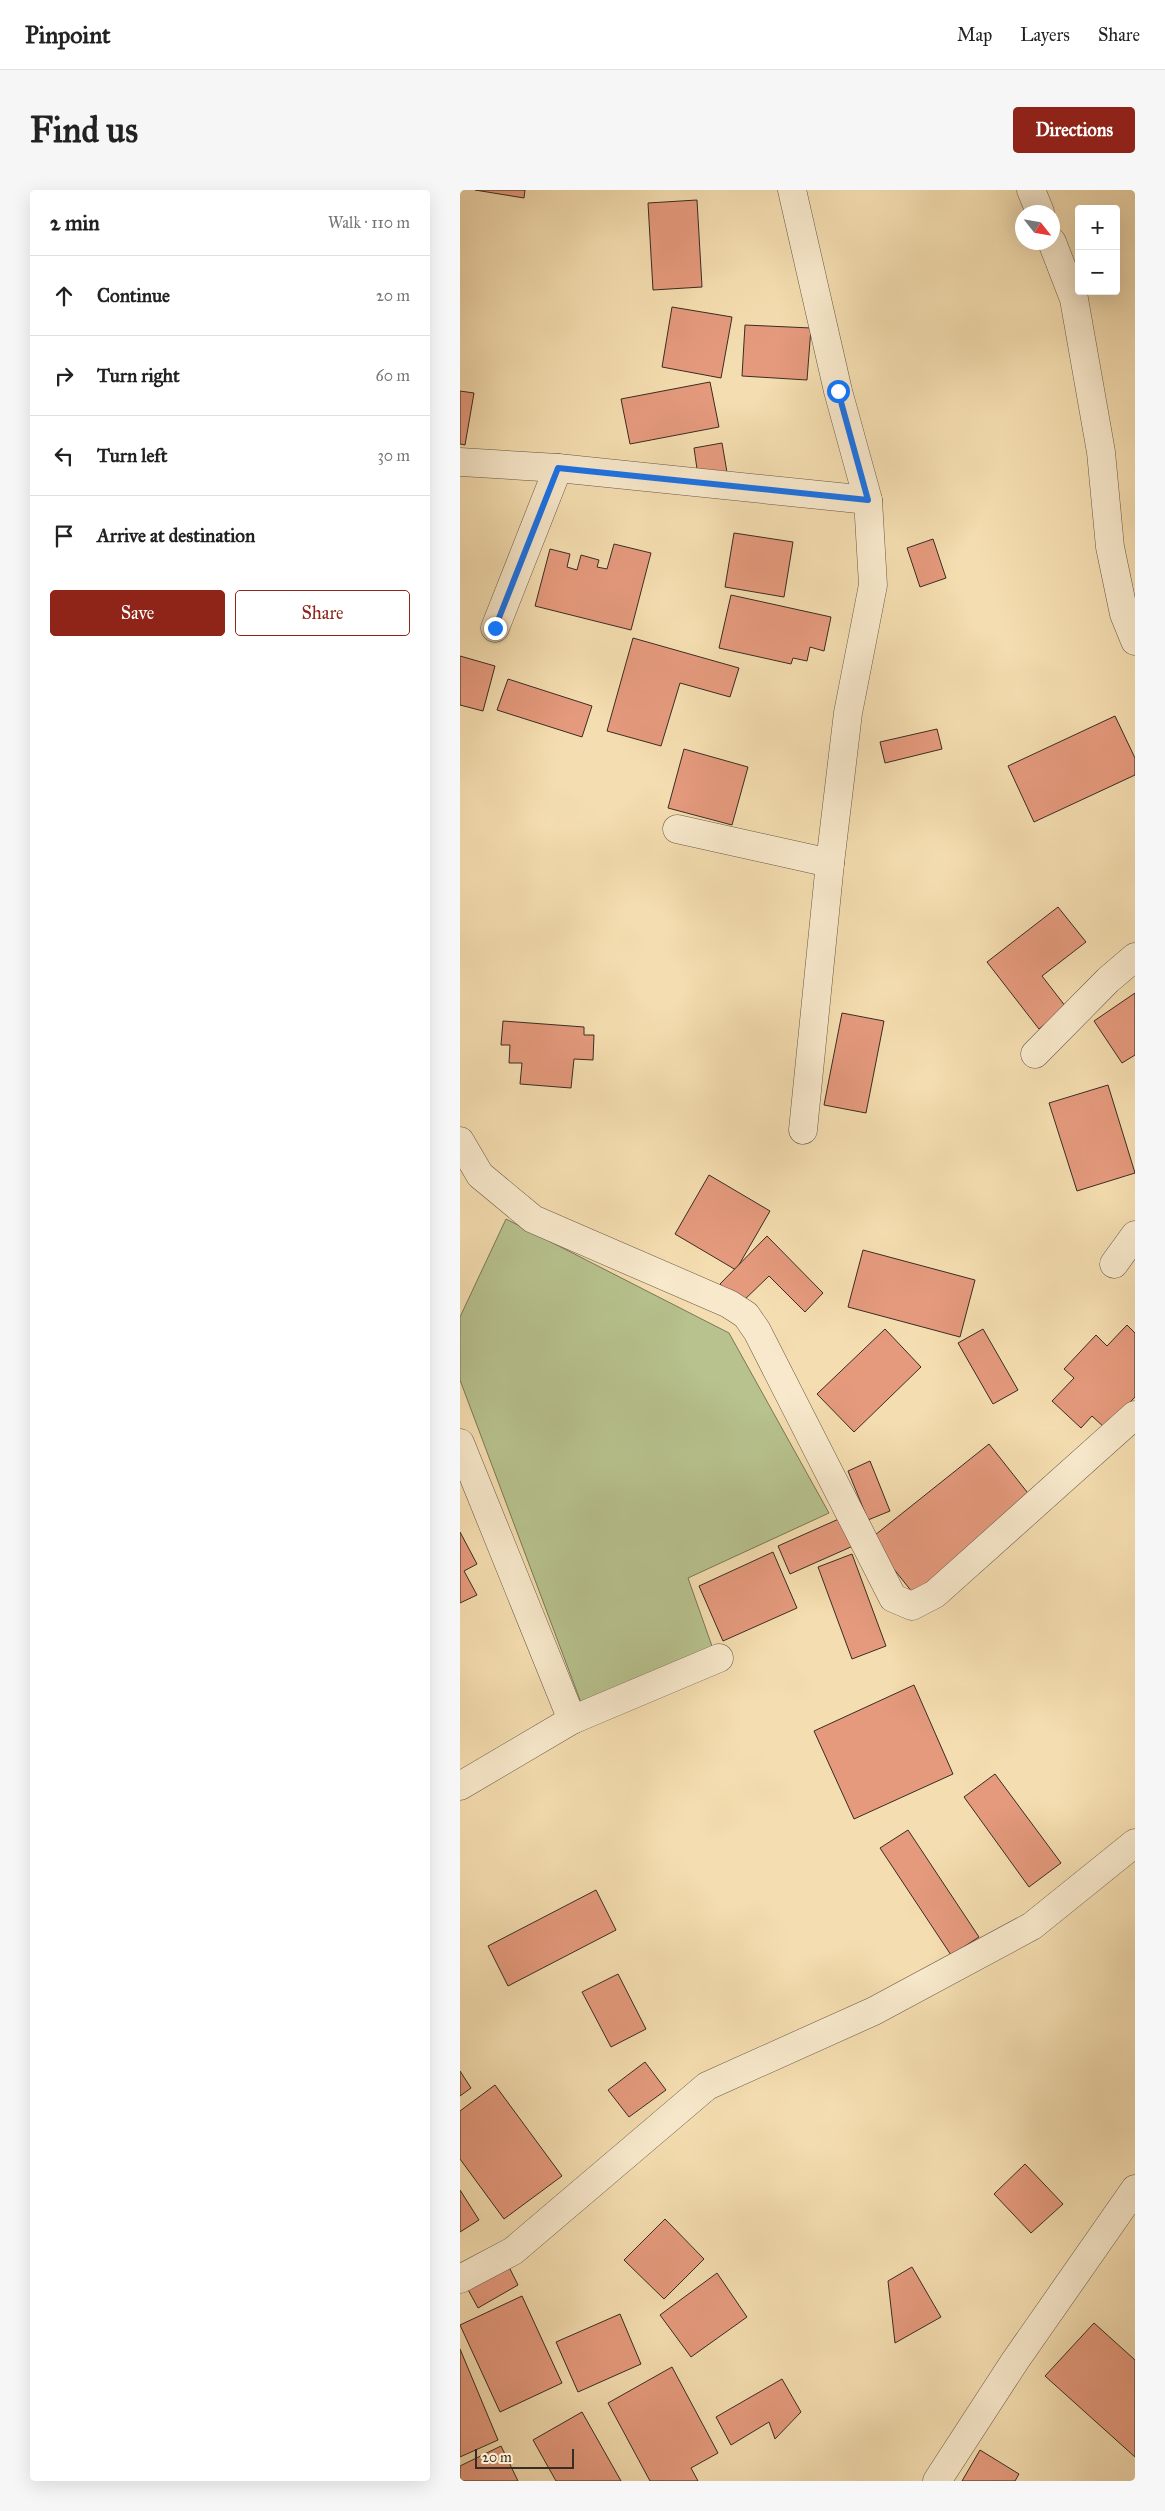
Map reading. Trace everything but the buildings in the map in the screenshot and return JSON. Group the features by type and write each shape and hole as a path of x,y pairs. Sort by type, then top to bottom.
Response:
{"street":[{"path":"792,190 838,391 868,500 873,585 848,713 830,863 804,1130"},
{"path":"1031,190 1037,205"},
{"path":"1055,250 1074,299 1101,452 1110,547 1130,611 1135,641"},
{"path":"460,462 558,468 868,500"},
{"path":"495,628 558,468"},
{"path":"677,829 830,863"},
{"path":"1035,1054 1108,980 1135,957"},
{"path":"460,1142 480,1175 533,1219 729,1304 746,1315 757,1331 893,1598 912,1606 935,1594 1135,1415"},
{"path":"1114,1264 1135,1235"},
{"path":"460,1445 572,1720"},
{"path":"460,1786 572,1720 719,1658"},
{"path":"460,2279 513,2251 707,2086 874,2011 1032,1926 1135,1843"},
{"path":"937,2481 1014,2362 1135,2189"}],"green space":[{"path":"506,1219 729,1333 829,1513 688,1578 713,1649 583,1708 460,1380 460,1317"}],"route":[{"path":"495,628 558,468 868,500 838,391"}]}
